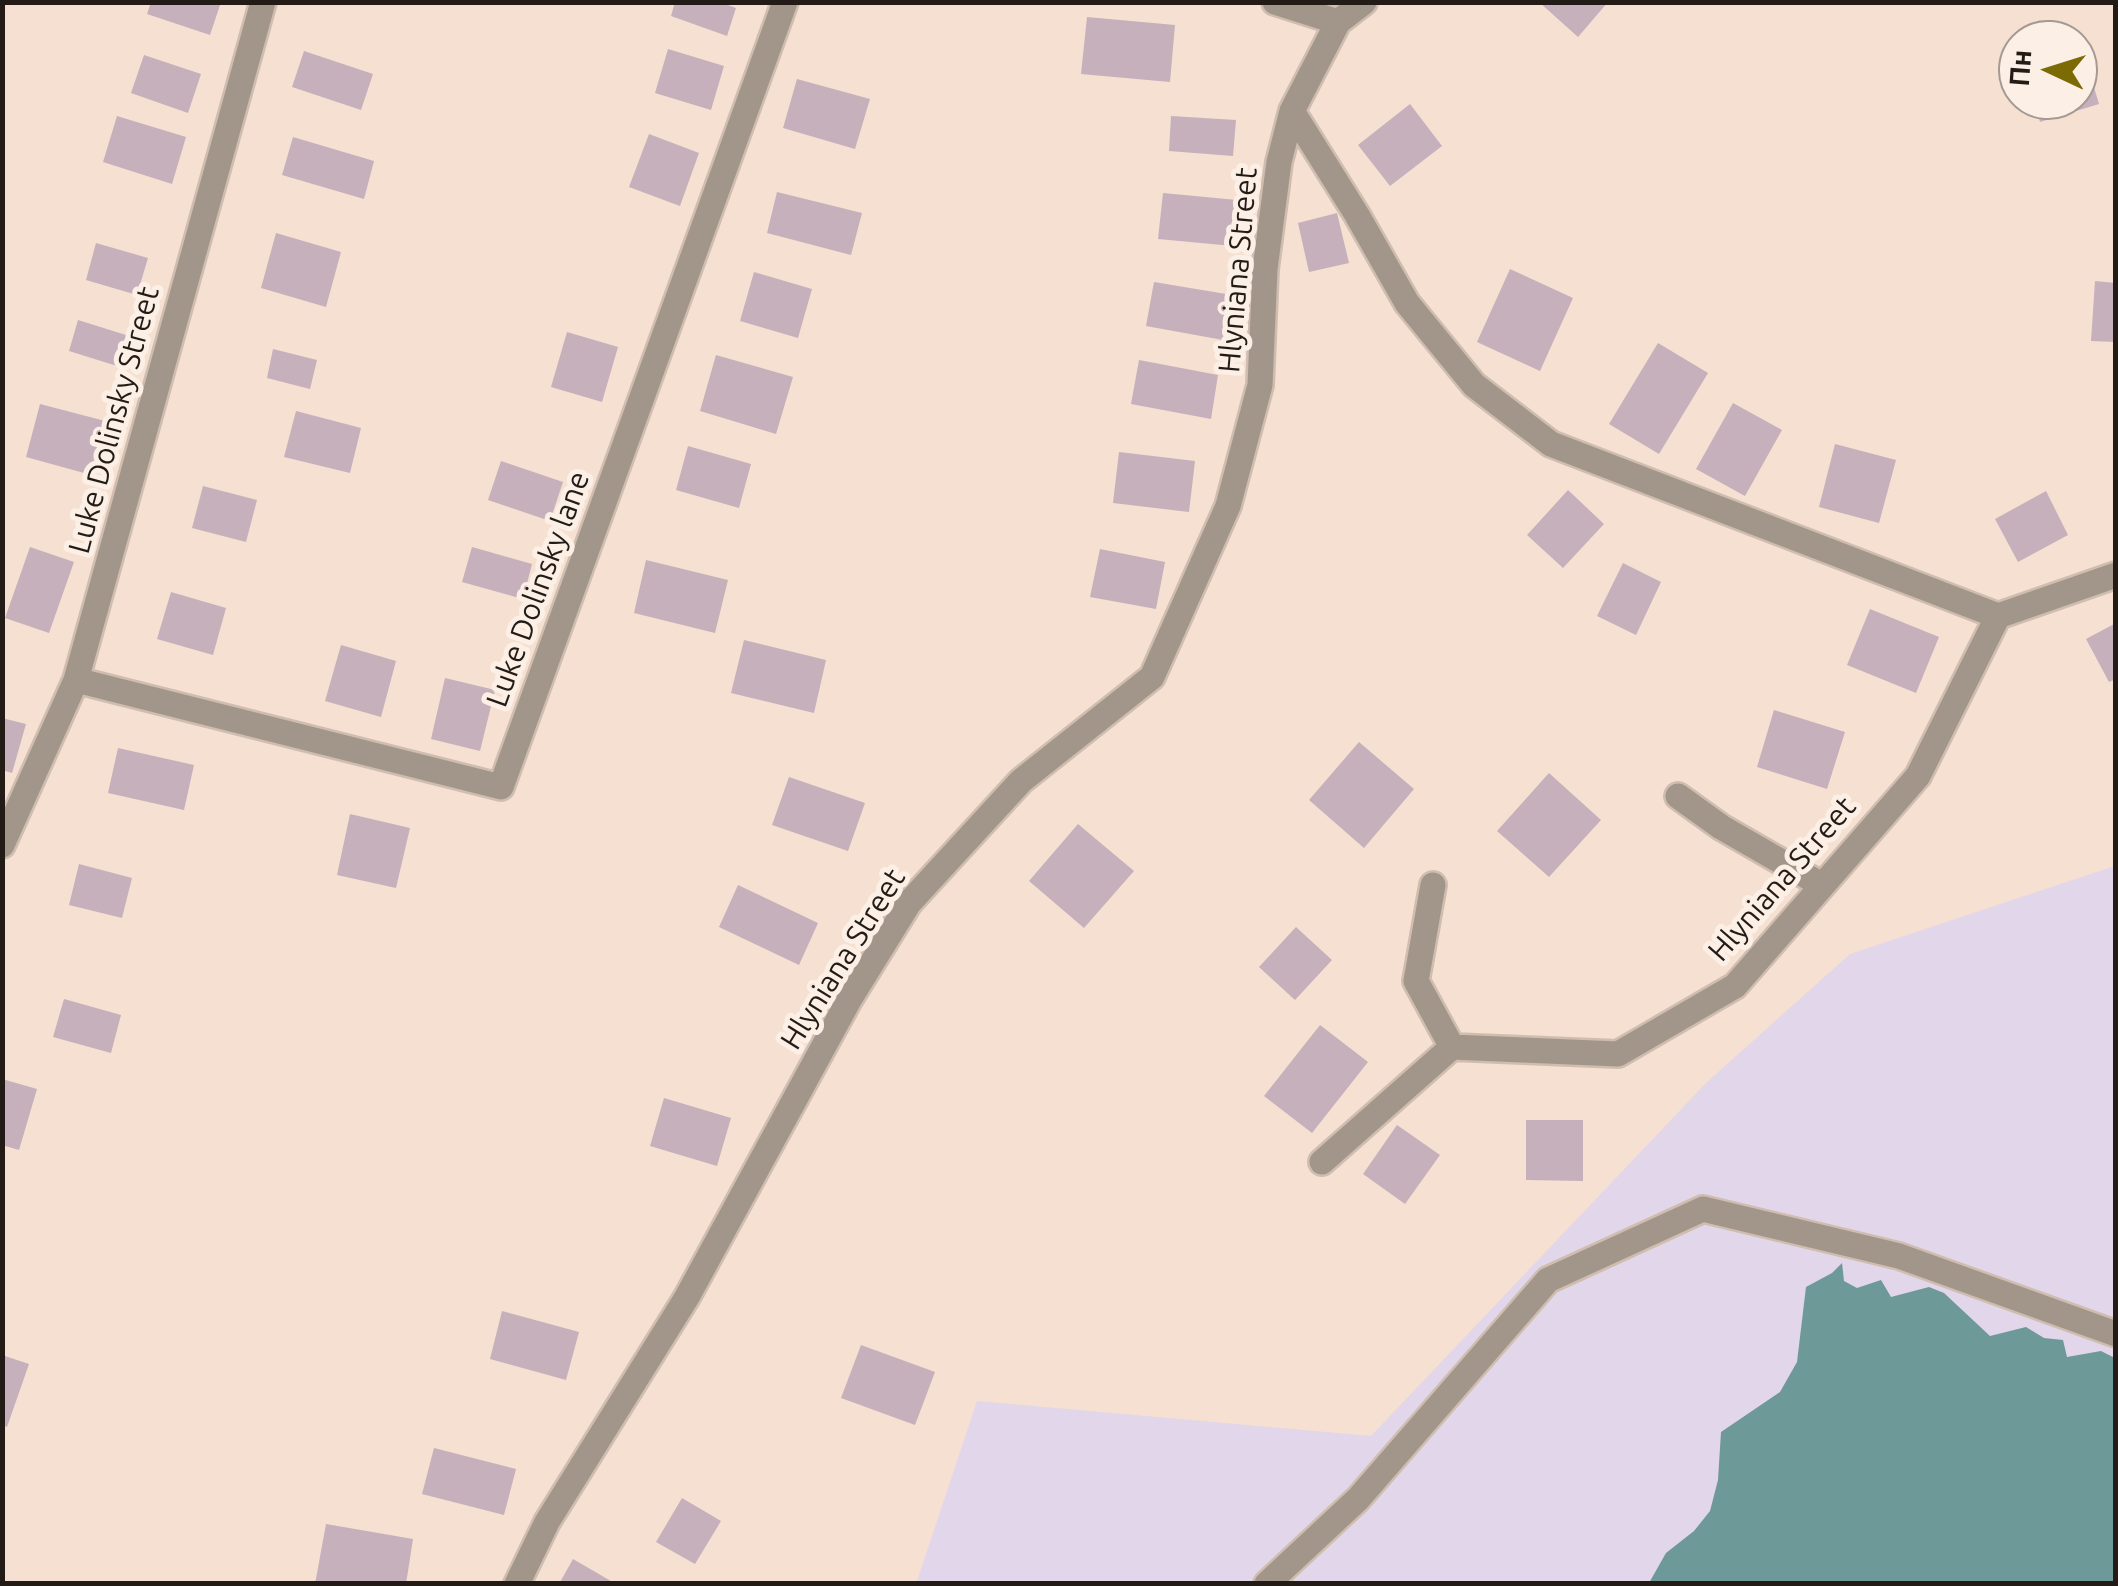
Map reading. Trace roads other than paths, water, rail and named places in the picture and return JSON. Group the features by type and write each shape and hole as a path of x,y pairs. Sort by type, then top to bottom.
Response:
{"street":[{"name":"Luke Dolinsky Street","path":"2,845 76,680 263,2"},
{"name":"Luke Dolinsky lane","path":"76,680 501,787 785,2"},
{"path":"1276,2 1338,22"},
{"name":"Hlyniana Street","path":"516,1584 547,1522 687,1297 849,1000 909,903 1022,781 1152,677 1228,506 1260,385 1265,269 1280,162 1292,112 1338,22 1364,2"},
{"path":"1292,112 1407,303 1474,384 1551,444 1998,616 2116,575"},
{"name":"Hlyniana Street","path":"1452,1048 1618,1054 1735,986 1918,776 1998,616"},
{"path":"1678,796 1722,827 1820,884"},
{"path":"1322,1162 1452,1048 1416,981 1433,884"},
{"path":"1266,1584 1358,1499 1548,1280 1703,1209 1899,1256 2116,1334"}],"water":[{"path":"1842,1263 1844,1281 1857,1288 1881,1280 1891,1297 1929,1287 1944,1293 1990,1336 2026,1327 2044,1338 2063,1340 2067,1357 2101,1351 2115,1358 2115,1583 1649,1583 1666,1553 1694,1531 1710,1511 1718,1480 1721,1432 1780,1392 1797,1362 1806,1287"}]}
